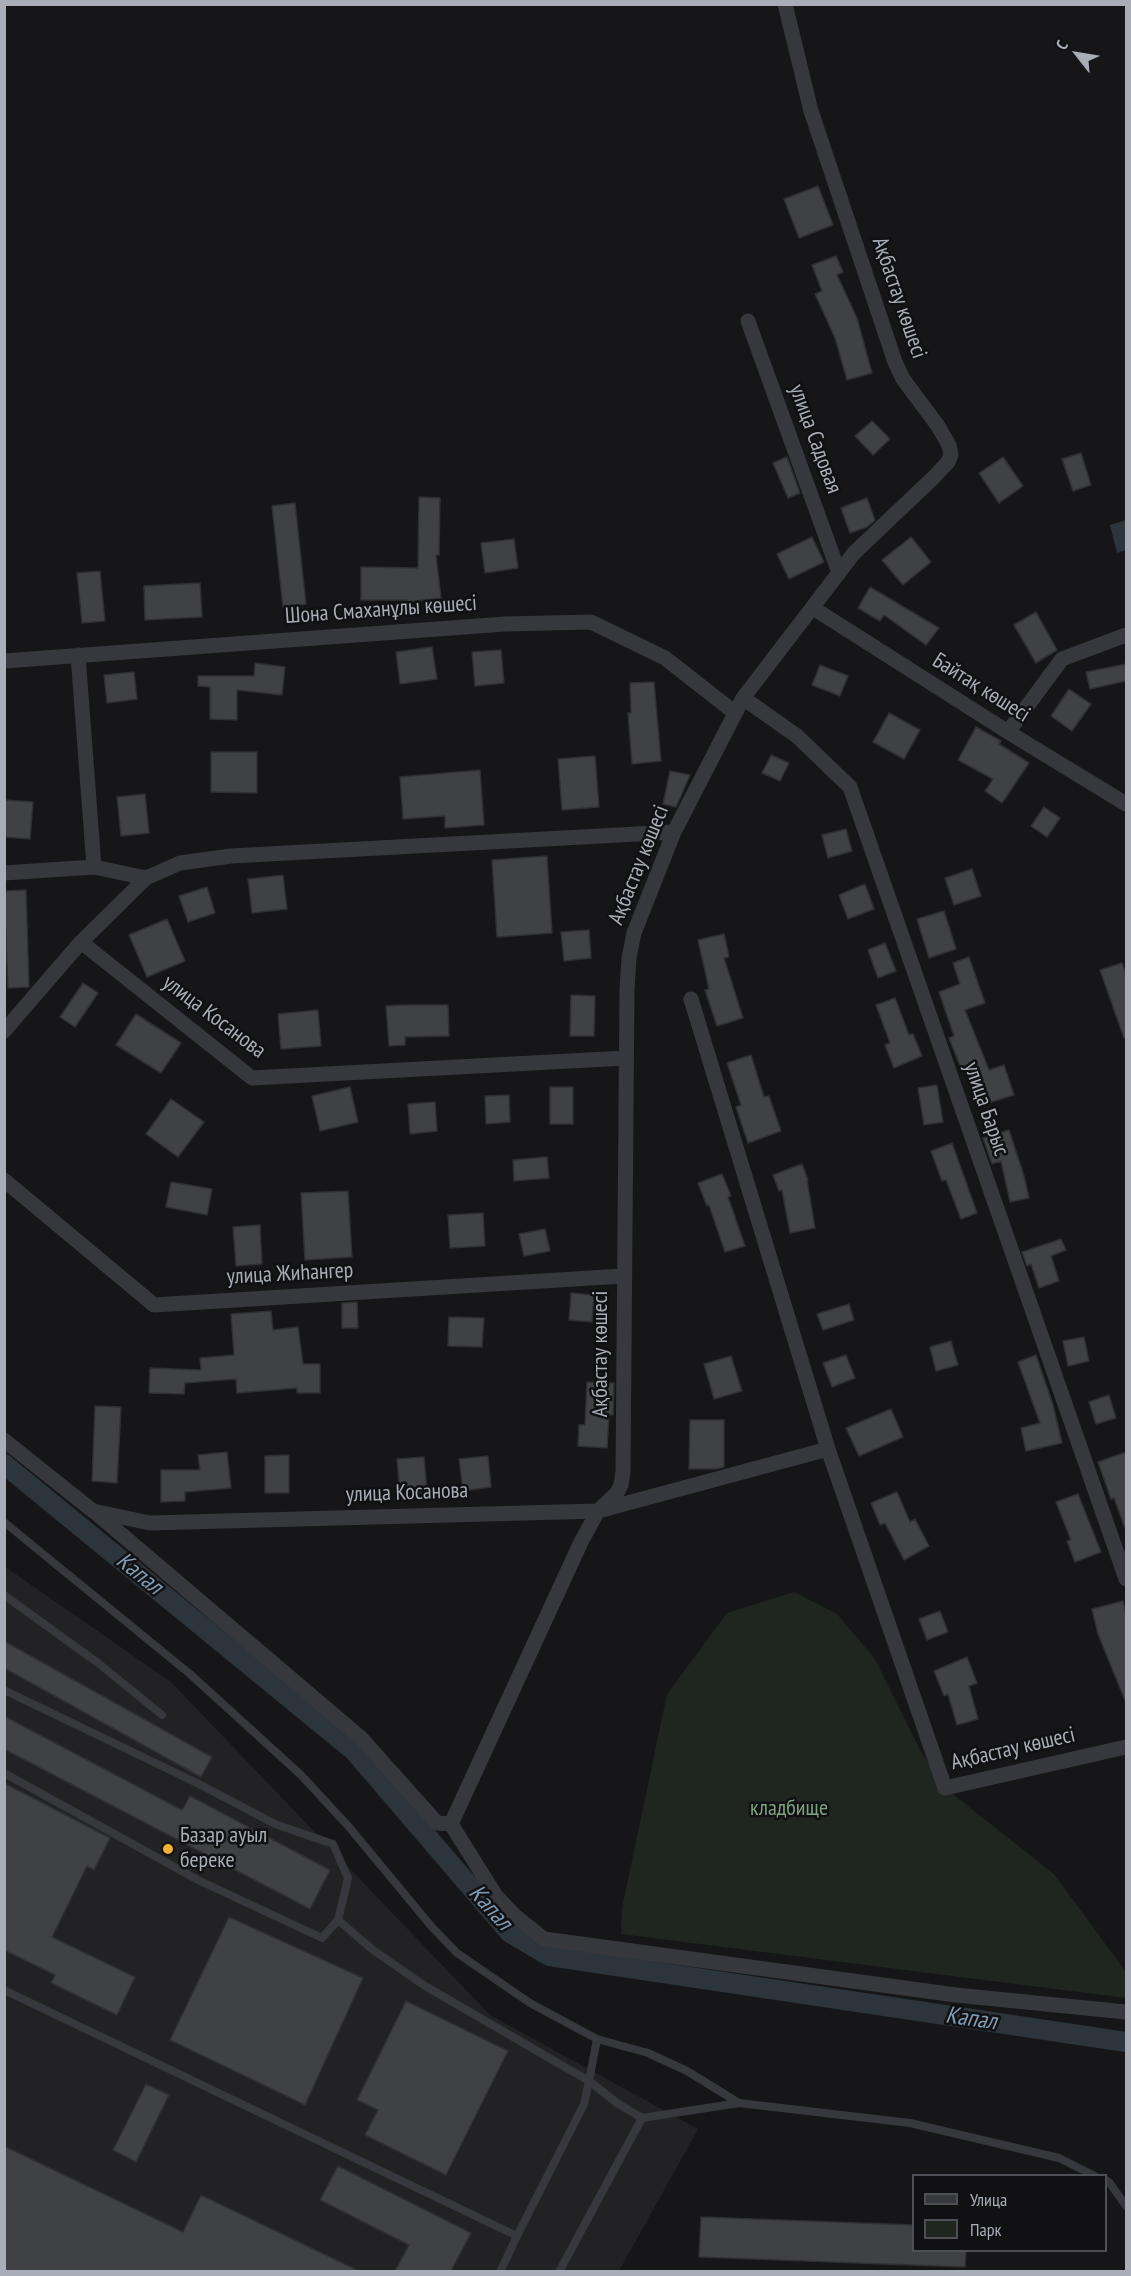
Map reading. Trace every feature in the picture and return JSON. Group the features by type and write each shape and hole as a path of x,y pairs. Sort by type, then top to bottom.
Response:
{"street":[{"name":"Ақбастау көшесі","path":"451,1824 581,1542 598,1511 618,1493 623,1472 627,989 629,958 634,933 674,832 743,698 854,553 934,477 948,462 951,455 949,445 938,426 903,379 894,362 811,111 785,4"},
{"name":"улица Садовая","path":"748,321 839,573"},
{"name":"Байтақ көшесі","path":"813,608 1126,804"},
{"name":"Шона Смаханұлы көшесі","path":"4,661 505,624 591,622 665,658 734,712"},
{"path":"1008,732 1062,658 1126,635"},
{"path":"78,655 94,867"},
{"name":"улица Барыс","path":"743,698 797,736 850,787 1126,1579"},
{"path":"4,1031 81,942 146,878 180,863 231,856 674,832"},
{"path":"4,873 94,867 146,878"},
{"name":"улица Косанова","path":"81,942 252,1078 626,1058"},
{"name":"Ақбастау көшесі","path":"691,999 828,1449 945,1788 1126,1747"},
{"name":"улица Жиhангер","path":"4,1180 154,1305 623,1276"},
{"name":"улица Косанова","path":"4,1440 93,1511 150,1523 598,1511 828,1449"},
{"path":"93,1511 361,1738 437,1823 451,1824 496,1896 544,1939 956,1995 1126,2013"}],"lane":[{"path":"4,1522 206,1688 301,1774 457,1953 531,2003 597,2039 648,2053 677,2066 739,2103"},
{"path":"4,1595 98,1663 162,1715"},
{"path":"4,1690 197,1783 275,1824 333,1844 348,1878 338,1920 322,1938 198,1880 4,1773"},
{"path":"338,1920 373,1950 426,1986 589,2081 617,2103 642,2118 739,2103 910,2123 1059,2158 1093,2174"},
{"path":"4,1990 517,2236"},
{"path":"500,2271 584,2104 597,2039"},
{"path":"559,2271 642,2118"},
{"path":"1107,2181 1126,2206"}],"shaded area":[{"path":"1126,520 1126,550 1117,553 1110,525"},
{"name":"Базар ауыл береке","path":"4,1566 171,1682 490,2015 698,2129 619,2271 5,2271"}],"green space":[{"name":"кладбище","path":"794,1592 837,1614 875,1659 920,1750 945,1788 1054,1874 1126,1972 1126,1998 621,1934 622,1908 667,1694 727,1613"}],"building":[{"path":"818,186 833,225 799,238 784,199"},
{"path":"836,256 843,272 837,275 857,318 872,373 847,380 835,338 815,294 822,291 812,265"},
{"path":"872,421 890,439 873,455 855,436"},
{"path":"1081,453 1091,485 1073,491 1062,459"},
{"path":"787,457 800,493 788,498 773,463"},
{"path":"1003,457 1023,486 999,503 979,473"},
{"path":"419,497 440,498 439,555 436,555 441,598 407,602 407,600 361,600 361,567 418,568"},
{"path":"867,498 875,520 867,527 850,533 841,508"},
{"path":"295,503 306,604 283,607 272,506"},
{"path":"812,537 824,562 789,579 777,554"},
{"path":"911,537 931,562 903,585 882,560"},
{"path":"514,539 518,568 485,573 481,543"},
{"path":"100,571 105,621 82,623 77,573"},
{"path":"200,583 202,617 145,620 144,586"},
{"path":"870,587 939,628 926,645 884,615 880,621 858,608"},
{"path":"1036,612 1057,650 1036,663 1014,625"},
{"path":"432,647 437,679 400,684 396,652"},
{"path":"501,650 504,683 475,686 472,652"},
{"path":"255,663 285,667 282,695 237,690 237,720 210,719 210,687 198,686 198,676 254,676"},
{"path":"1126,664 1126,681 1090,689 1086,672"},
{"path":"820,665 848,676 840,696 812,685"},
{"path":"134,672 137,699 107,703 104,675"},
{"path":"654,682 661,761 632,764 628,713 631,713 630,683"},
{"path":"1069,689 1091,704 1072,731 1051,716"},
{"path":"889,713 920,730 904,759 873,742"},
{"path":"976,727 1001,741 999,744 1029,763 1002,803 985,791 993,779 958,760"},
{"path":"211,752 257,752 257,793 211,792"},
{"path":"771,755 789,763 780,781 762,773"},
{"path":"595,756 599,807 562,810 558,759"},
{"path":"480,770 484,825 445,828 445,816 403,819 400,777"},
{"path":"670,771 690,775 676,807 663,804"},
{"path":"145,794 149,833 121,836 117,797"},
{"path":"4,800 33,802 30,839 4,837"},
{"path":"1044,807 1060,818 1047,837 1031,826"},
{"path":"846,829 852,851 828,858 822,835"},
{"path":"547,856 552,933 497,937 492,860"},
{"path":"972,869 981,896 954,905 945,878"},
{"path":"283,875 287,909 252,913 248,879"},
{"path":"865,884 874,909 848,919 839,895"},
{"path":"207,887 215,913 188,922 179,896"},
{"path":"26,890 29,987 8,988 4,891"},
{"path":"944,911 956,949 929,958 917,919"},
{"path":"167,919 185,961 147,977 129,935"},
{"path":"589,930 591,958 564,961 561,932"},
{"path":"724,934 729,957 724,958 743,1018 717,1026 705,990 709,989 698,940"},
{"path":"885,943 896,971 878,978 868,950"},
{"path":"969,957 985,1003 965,1010 989,1070 1004,1065 1014,1095 978,1106 965,1066 961,1068 949,1038 954,1036 939,992 960,984 953,963"},
{"path":"1122,963 1126,974 1126,1038 1124,1038 1100,970"},
{"path":"83,983 98,993 75,1027 60,1017"},
{"path":"571,995 595,996 594,1036 570,1036"},
{"path":"895,998 909,1035 913,1034 922,1056 894,1068 885,1045 890,1043 876,1005"},
{"path":"448,1005 449,1036 405,1037 405,1045 389,1046 386,1006"},
{"path":"318,1010 321,1046 281,1049 278,1014"},
{"path":"136,1014 181,1043 161,1073 116,1045"},
{"path":"751,1055 764,1097 769,1096 781,1131 748,1143 736,1107 741,1105 727,1063"},
{"path":"937,1085 943,1122 924,1125 918,1088"},
{"path":"350,1087 358,1122 320,1131 312,1096"},
{"path":"550,1087 573,1087 573,1124 550,1124"},
{"path":"509,1095 510,1122 486,1124 485,1096"},
{"path":"171,1099 204,1122 178,1157 146,1134"},
{"path":"435,1102 437,1131 410,1134 408,1104"},
{"path":"1009,1130 1029,1198 1010,1202 1001,1161 992,1164 983,1138"},
{"path":"952,1143 977,1213 961,1219 946,1180 942,1181 931,1151"},
{"path":"547,1157 549,1178 514,1181 513,1160"},
{"path":"802,1164 808,1180 815,1228 790,1233 782,1190 779,1191 773,1175"},
{"path":"722,1174 731,1196 728,1197 745,1246 725,1252 709,1205 707,1206 698,1183"},
{"path":"171,1182 212,1189 207,1215 166,1207"},
{"path":"348,1191 352,1257 305,1260 301,1193"},
{"path":"483,1213 485,1246 450,1248 448,1215"},
{"path":"260,1225 262,1264 236,1266 233,1227"},
{"path":"545,1229 550,1251 524,1256 519,1234"},
{"path":"1061,1239 1066,1250 1051,1256 1059,1281 1039,1288 1031,1264 1027,1266 1022,1252"},
{"path":"571,1293 594,1295 592,1322 569,1320"},
{"path":"357,1302 358,1328 342,1328 342,1303"},
{"path":"849,1304 854,1320 823,1330 817,1314"},
{"path":"271,1311 273,1330 298,1327 303,1364 320,1364 320,1393 297,1393 297,1388 237,1393 236,1379 185,1383 184,1394 149,1393 150,1368 201,1370 200,1358 234,1355 231,1314"},
{"path":"449,1317 484,1318 482,1347 448,1346"},
{"path":"1084,1337 1089,1361 1068,1366 1063,1341"},
{"path":"951,1341 958,1365 936,1371 930,1347"},
{"path":"846,1355 855,1378 832,1387 823,1363"},
{"path":"1036,1355 1053,1405 1062,1443 1026,1451 1021,1428 1040,1423 1018,1362"},
{"path":"731,1356 742,1391 714,1399 704,1364"},
{"path":"587,1382 614,1383 613,1415 609,1415 607,1448 578,1446 579,1425 585,1425"},
{"path":"1109,1395 1116,1418 1096,1424 1089,1402"},
{"path":"95,1406 121,1407 117,1483 92,1481"},
{"path":"891,1409 903,1437 859,1456 846,1428"},
{"path":"690,1420 724,1420 724,1467 689,1469"},
{"path":"227,1452 231,1488 185,1492 185,1501 161,1502 161,1470 200,1470 198,1455"},
{"path":"1126,1452 1125,1528 1114,1498 1111,1499 1098,1462"},
{"path":"289,1455 289,1493 265,1493 265,1456"},
{"path":"488,1456 491,1487 463,1491 459,1459"},
{"path":"424,1457 427,1492 400,1495 397,1459"},
{"path":"897,1492 910,1522 915,1519 929,1546 904,1560 885,1523 880,1525 871,1503"},
{"path":"1078,1494 1101,1552 1075,1562 1067,1541 1071,1540 1056,1502"},
{"path":"1123,1601 1126,1616 1126,1703 1098,1634 1092,1609"},
{"path":"940,1611 948,1632 927,1640 919,1619"},
{"path":"4,1641 212,1757 201,1777 4,1668"},
{"path":"967,1657 977,1683 969,1686 978,1719 957,1725 948,1694 944,1696 934,1671"},
{"path":"4,1716 182,1810 190,1796 330,1870 310,1909 4,1749"},
{"path":"4,1783 110,1838 94,1870 87,1866 52,1937 135,1977 117,2015 51,1983 55,1975 4,1950"},
{"path":"229,1917 363,1978 305,2105 170,2040"},
{"path":"406,2001 508,2051 446,2175 365,2135 378,2110 357,2100"},
{"path":"146,2084 169,2095 136,2162 113,2150"},
{"path":"4,2146 183,2232 201,2195 359,2271 4,2271"},
{"path":"338,2166 471,2233 451,2271 395,2271 409,2245 320,2200"},
{"path":"701,2217 912,2225 912,2252 966,2252 965,2267 699,2257"}],"waterway":[{"name":"Капал","path":"4,1464 354,1751 510,1933 549,1956 1126,2042"}],"place":[{"name":"Базар ауыл береке","path":"168,1849"}]}
